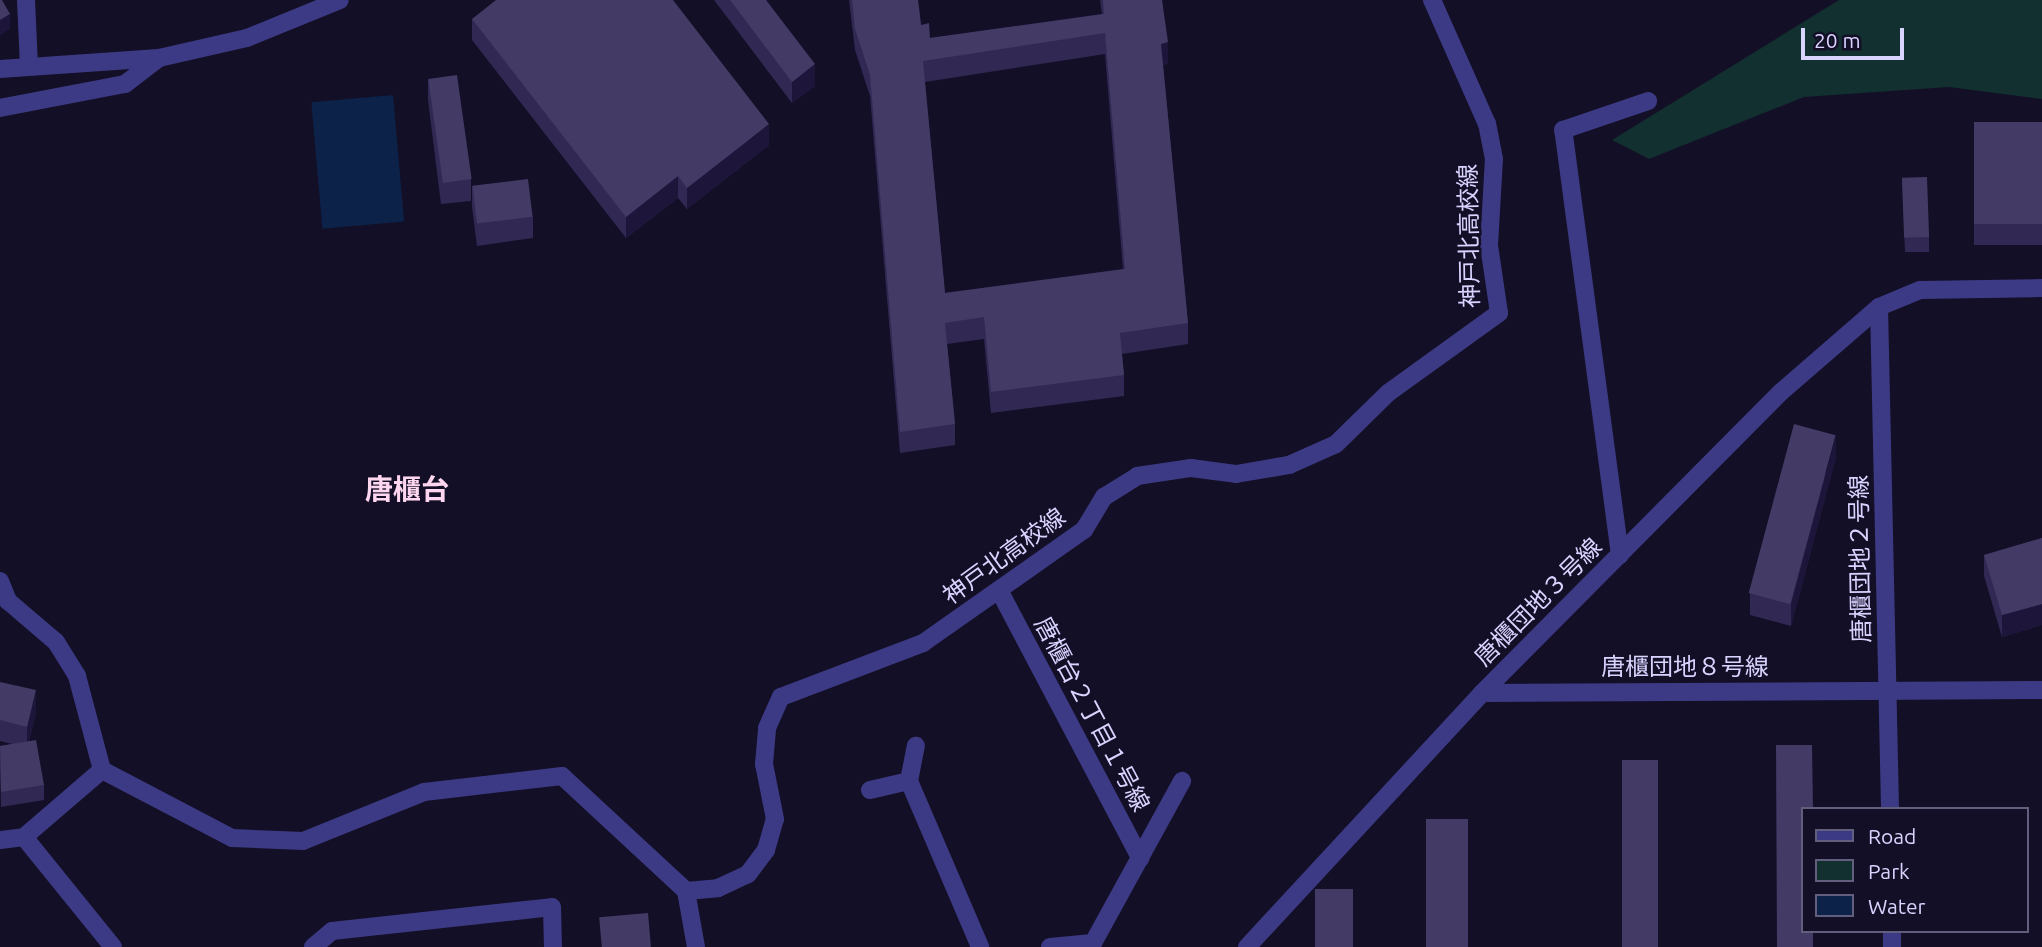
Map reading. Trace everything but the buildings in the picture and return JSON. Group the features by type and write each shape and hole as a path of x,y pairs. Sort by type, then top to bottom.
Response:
{"street":[{"path":"26,0 29,66"},
{"path":"0,69 159,58 247,38 340,0"},
{"name":"神戸北高校線","path":"686,891 718,888 748,874 766,850 775,819 764,764 767,728 781,697 923,643 1000,592 1084,530 1104,497 1137,475 1191,468 1236,474 1312,454 1336,444 1388,393 1499,313 1489,245 1494,159 1487,124 1432,0"},
{"path":"0,108 125,84 159,58"},
{"path":"1620,555 1563,130 1648,101"},
{"name":"唐櫃団地３号線","path":"1247,947 1482,693 1781,392 1879,307 1920,289 2042,288"},
{"name":"唐櫃団地２号線","path":"1879,307 1890,807"},
{"path":"0,581 8,601 56,642 77,676 103,770 232,838 303,841 424,792 562,776 686,891 696,947"},
{"name":"唐櫃台２丁目１号線","path":"1000,592 1140,858"},
{"name":"唐櫃団地８号線","path":"1482,693 2042,690"},
{"path":"916,746 909,781 980,947"},
{"path":"0,840 24,836 103,770"},
{"path":"870,790 909,781"},
{"path":"1050,947 1093,943 1182,781"},
{"path":"24,836 113,947"},
{"path":"313,947 332,931 552,906 553,947"}],"green space":[{"path":"1839,0 2042,0 2042,99 1949,87 1804,97 1649,159 1612,140"}],"water":[{"path":"393,95 404,222 322,229 311,102"}],"district":[{"name":"唐櫃台","path":"407,489"}]}
